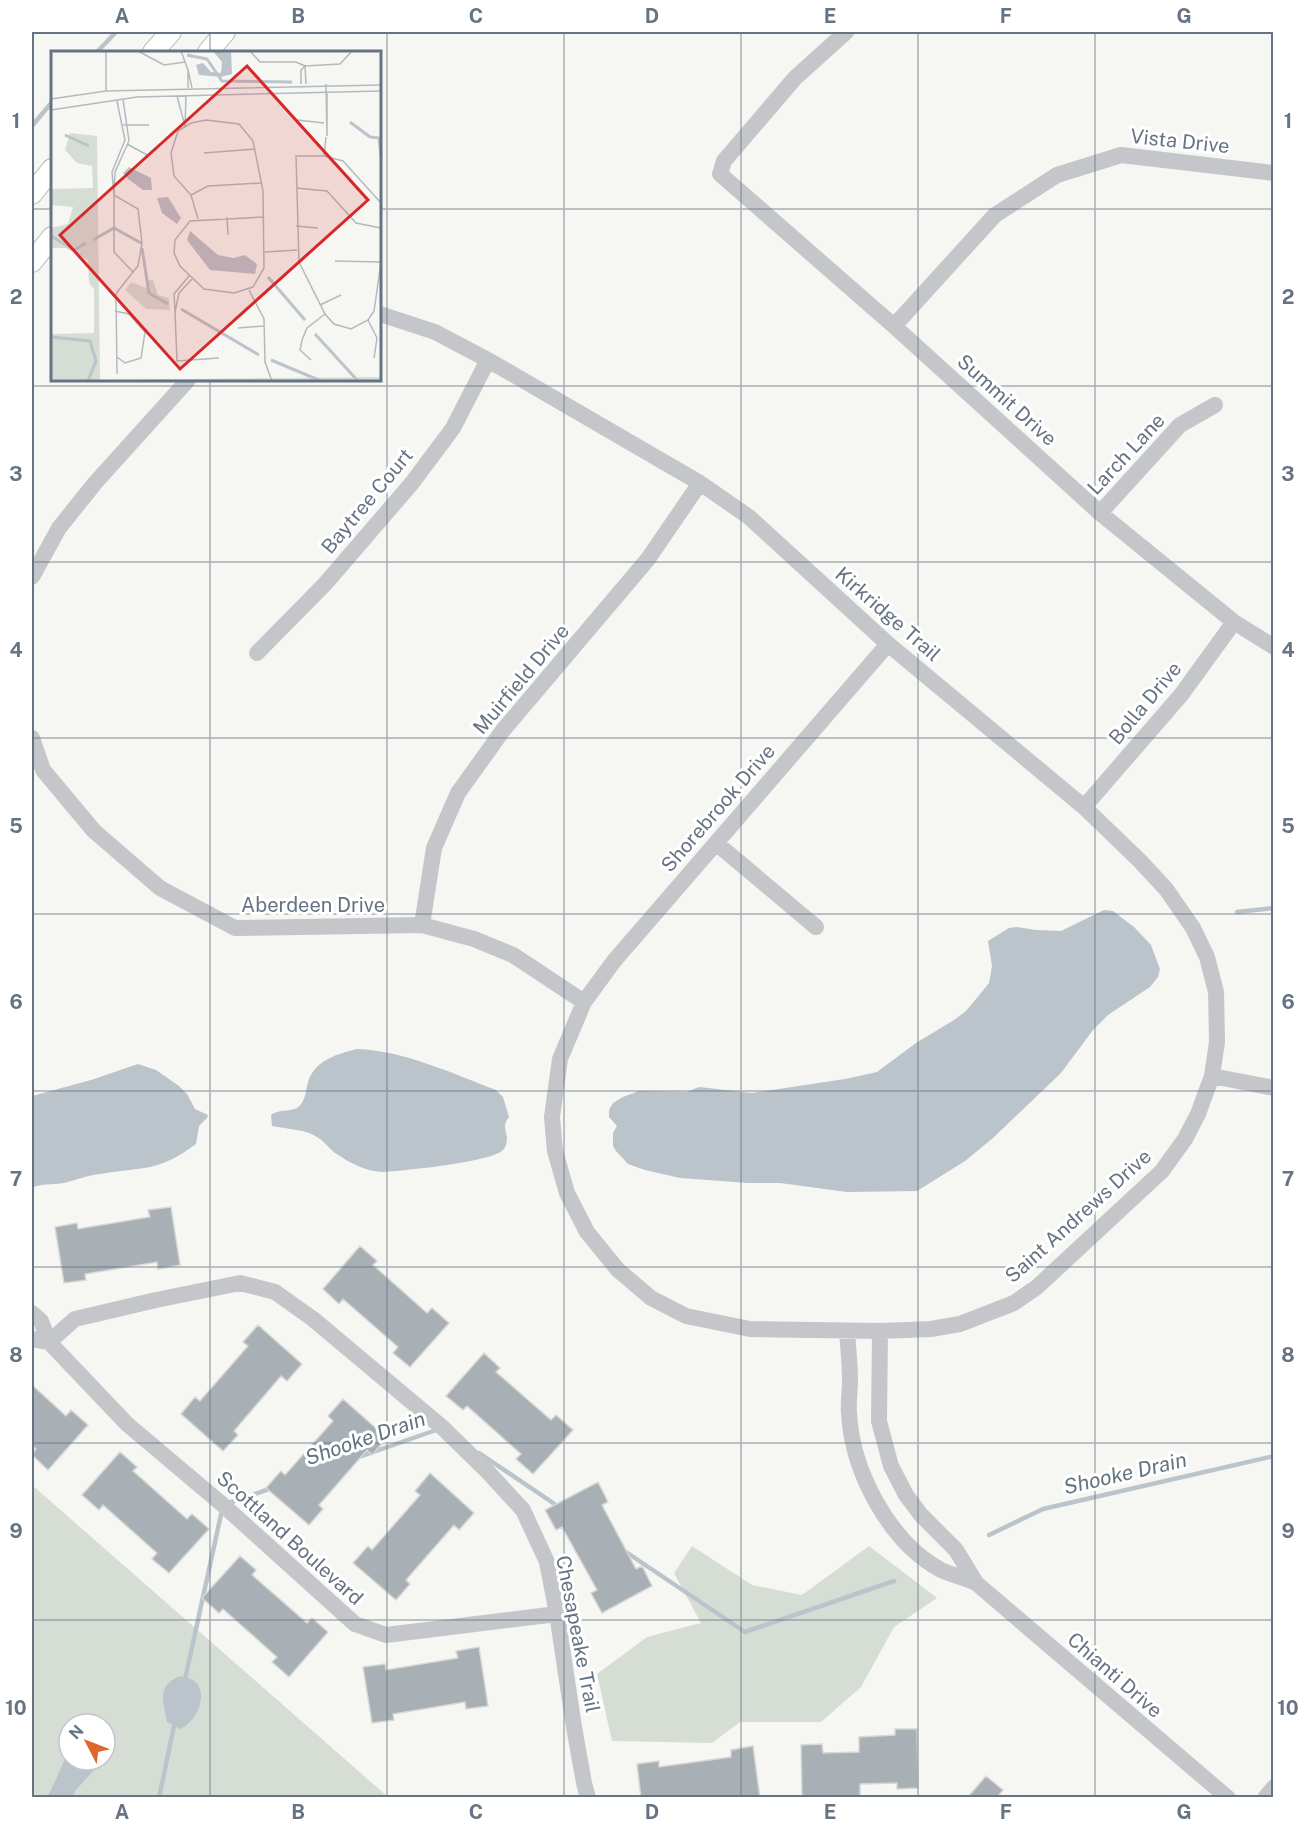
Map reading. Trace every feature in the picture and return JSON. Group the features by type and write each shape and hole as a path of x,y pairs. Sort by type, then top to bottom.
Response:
{"main road":[{"path":"154,51 171,32"},
{"path":"209,51 225,32"},
{"path":"32,194 51,170"},
{"path":"32,262 51,238"}],"street":[{"name":"Summit Drive","path":"846,32 795,78 724,161 720,174 894,326 1100,513 1234,622 1274,647"},
{"name":"Vista Drive","path":"894,326 995,215 1057,174 1121,155 1274,173"},
{"name":"Kirkridge Trail","path":"381,314 435,332 488,360 700,483 749,517 888,644 1084,807 1166,889 1193,928 1207,957 1216,992 1217,1042 1212,1076"},
{"name":"Baytree Court","path":"257,654 325,584 412,483 453,428 488,360"},
{"path":"32,577 58,528 95,483 187,381"},
{"name":"Larch Lane","path":"1100,513 1180,425 1215,405"},
{"name":"Muirfield Drive","path":"422,925 434,848 458,793 504,729 648,559 700,483"},
{"name":"Bolla Drive","path":"1084,807 1181,694 1234,622"},
{"name":"Shorebrook Drive","path":"585,1002 614,961 888,644"},
{"name":"Aberdeen Drive","path":"32,738 43,771 94,831 160,888 235,928 422,925 474,939 513,955 585,1002"},
{"path":"716,843 816,927"},
{"name":"Saint Andrews Drive","path":"585,1002 560,1059 552,1117 555,1151 567,1193 587,1232 618,1270 651,1298 686,1316 750,1329 880,1331 931,1329 960,1324 1014,1303 1038,1287 1136,1196 1174,1156 1198,1114 1212,1076"},
{"path":"1212,1076 1274,1088"},
{"name":"Chesapeake Trail","path":"49,1342 75,1319 240,1283 275,1292 314,1319 443,1428 523,1510 547,1562 588,1797"},
{"name":"Scottland Boulevard","path":"32,1313 41,1321 49,1342 127,1424 223,1505 355,1624 386,1635 557,1614"},
{"name":"Chianti Drive","path":"847,1331 851,1429 865,1479 874,1498 888,1521 923,1558 943,1571 976,1583"},
{"name":"Chianti Drive","path":"880,1331 879,1420 891,1466 906,1495 921,1515 956,1550 976,1583 1228,1797"},
{"path":"32,1339 49,1342"},
{"path":"865,1479 891,1466"},
{"path":"1264,1797 1274,1787"}],"shaded area":[{"path":"1104,910 1113,911 1134,927 1151,945 1160,969 1158,977 1150,987 1108,1015 1093,1030 1061,1073 993,1138 965,1161 917,1191 847,1192 780,1183 680,1178 628,1164 613,1146 613,1133 617,1126 609,1117 609,1110 613,1103 639,1091 687,1092 699,1087 752,1093 877,1072 916,1043 966,1011 989,983 992,966 988,941 1009,928 1061,931"},
{"path":"357,1049 410,1058 496,1090 503,1097 509,1117 505,1124 507,1139 504,1149 495,1154 465,1162 382,1172 351,1163 312,1134 272,1126 271,1115 294,1109 301,1104 311,1074 321,1063"},
{"path":"138,1064 156,1070 179,1086 187,1094 195,1109 208,1115 199,1126 196,1144 171,1160 150,1167 86,1176 64,1183 32,1188 32,1096"},
{"path":"32,1485 388,1797 32,1797"},
{"path":"692,1546 752,1585 802,1595 869,1546 937,1598 894,1627 861,1687 821,1722 740,1722 712,1743 612,1741 597,1674 647,1637 701,1623 674,1573"},
{"path":"180,1676 192,1680 199,1686 201,1700 191,1721 180,1729 167,1722 163,1695 167,1684"},
{"path":"59,1772 92,1772 75,1791 73,1797 47,1797"}],"building":[{"path":"171,1207 180,1265 158,1269 157,1262 85,1274 86,1280 64,1283 55,1227 77,1223 78,1229 150,1217 148,1210"},
{"path":"360,1246 377,1261 373,1265 427,1313 432,1308 449,1323 410,1367 393,1353 398,1347 343,1299 339,1304 323,1289"},
{"path":"258,1325 302,1364 287,1381 281,1376 234,1431 238,1435 223,1451 181,1414 195,1397 200,1401 248,1346 243,1342"},
{"path":"484,1353 500,1368 496,1372 551,1420 556,1415 573,1430 533,1474 516,1459 521,1454 467,1406 463,1410 446,1396"},
{"path":"32,1385 66,1416 71,1410 88,1425 48,1470 32,1455 36,1449 32,1445"},
{"path":"343,1399 387,1438 372,1455 367,1450 319,1505 323,1509 309,1525 266,1488 281,1471 285,1475 333,1421 328,1416"},
{"path":"120,1452 137,1467 133,1471 187,1519 192,1514 209,1529 169,1573 152,1559 157,1553 103,1505 99,1510 82,1495"},
{"path":"430,1473 474,1513 459,1530 454,1525 406,1580 410,1584 396,1600 353,1563 368,1546 372,1550 420,1495 415,1491"},
{"path":"598,1482 608,1502 602,1505 636,1569 642,1566 652,1586 602,1613 591,1593 597,1590 562,1527 556,1530 545,1510"},
{"path":"240,1556 256,1570 252,1575 307,1623 312,1618 328,1632 289,1677 272,1662 277,1657 223,1609 219,1613 202,1598"},
{"path":"479,1647 488,1706 466,1709 465,1702 393,1714 394,1720 372,1723 363,1667 385,1664 386,1670 458,1658 456,1651"},
{"path":"895,1729 917,1729 918,1788 897,1789 897,1783 860,1784 860,1797 802,1798 801,1745 822,1744 823,1753 859,1752 859,1737 895,1735"},
{"path":"753,1746 760,1798 641,1798 637,1764 659,1761 659,1767 731,1757 731,1750"},
{"path":"986,1776 1003,1790 999,1795 1002,1798 967,1798"}],"waterway":[{"path":"98,51 116,32"},
{"path":"32,126 51,103"},
{"path":"1237,912 1274,908"},
{"name":"Shooke Drain","path":"356,1458 439,1429"},
{"name":"Shooke Drain","path":"479,1453 559,1507"},
{"name":"Shooke Drain","path":"989,1535 1043,1509 1274,1456"},
{"name":"Shooke Drain","path":"226,1504 272,1488"},
{"name":"Shooke Drain","path":"184,1684 222,1510"},
{"name":"Shooke Drain","path":"623,1550 745,1632 894,1581"},
{"name":"Shooke Drain","path":"159,1798 175,1721"}]}
